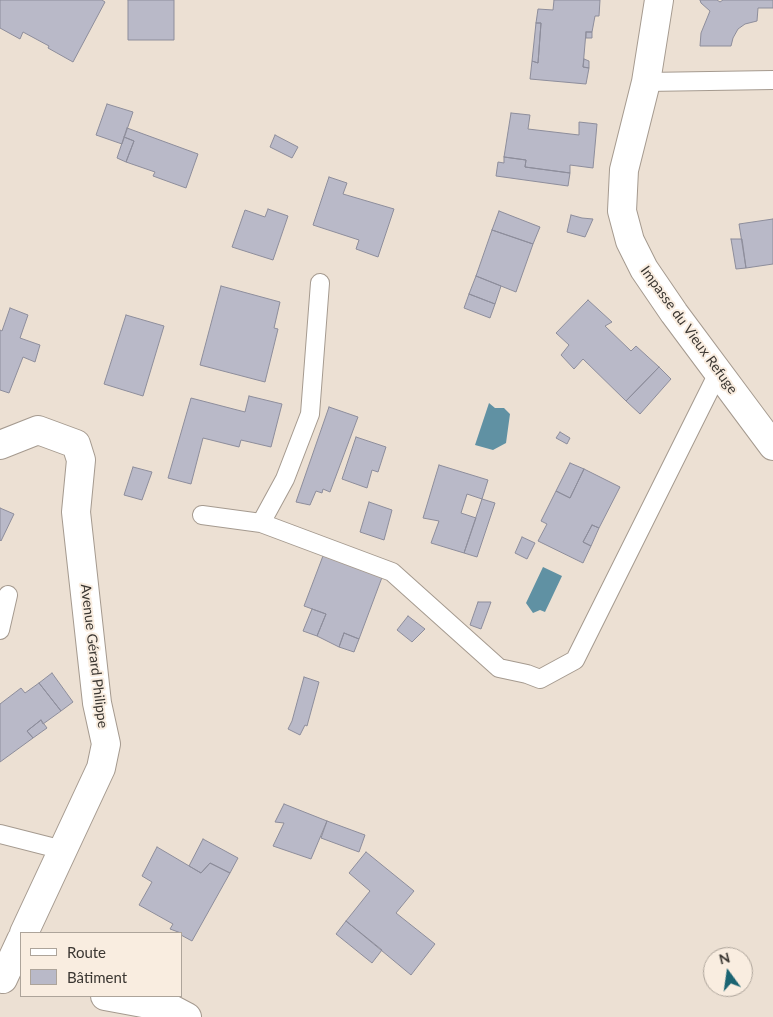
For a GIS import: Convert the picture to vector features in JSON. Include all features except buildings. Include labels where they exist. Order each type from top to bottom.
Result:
[{"type":"street","name":"Impasse du Vieux Refuge","points":[[659,0],[646,82],[624,170],[622,211],[630,241],[644,269],[674,313],[773,446]]},
{"type":"street","name":"Avenue Gérard Philippe","points":[[0,445],[38,430],[76,444],[81,460],[76,512],[98,703],[106,744],[101,768],[24,932]]},
{"type":"street","points":[[8,980],[20,943]]},
{"type":"street","points":[[110,997],[170,1008],[187,1017]]},
{"type":"lane","points":[[646,82],[773,80]]},
{"type":"lane","points":[[261,523],[285,479],[310,414],[320,283]]},
{"type":"lane","points":[[202,515],[261,523],[392,572],[498,668],[527,674],[540,679],[575,660],[719,371]]},
{"type":"lane","points":[[0,630],[8,595]]},
{"type":"lane","points":[[0,834],[63,850]]},
{"type":"water","points":[[489,403],[495,408],[504,408],[510,414],[506,443],[493,450],[475,445]]},
{"type":"water","points":[[543,567],[562,576],[545,612],[540,610],[533,613],[526,603]]}]
